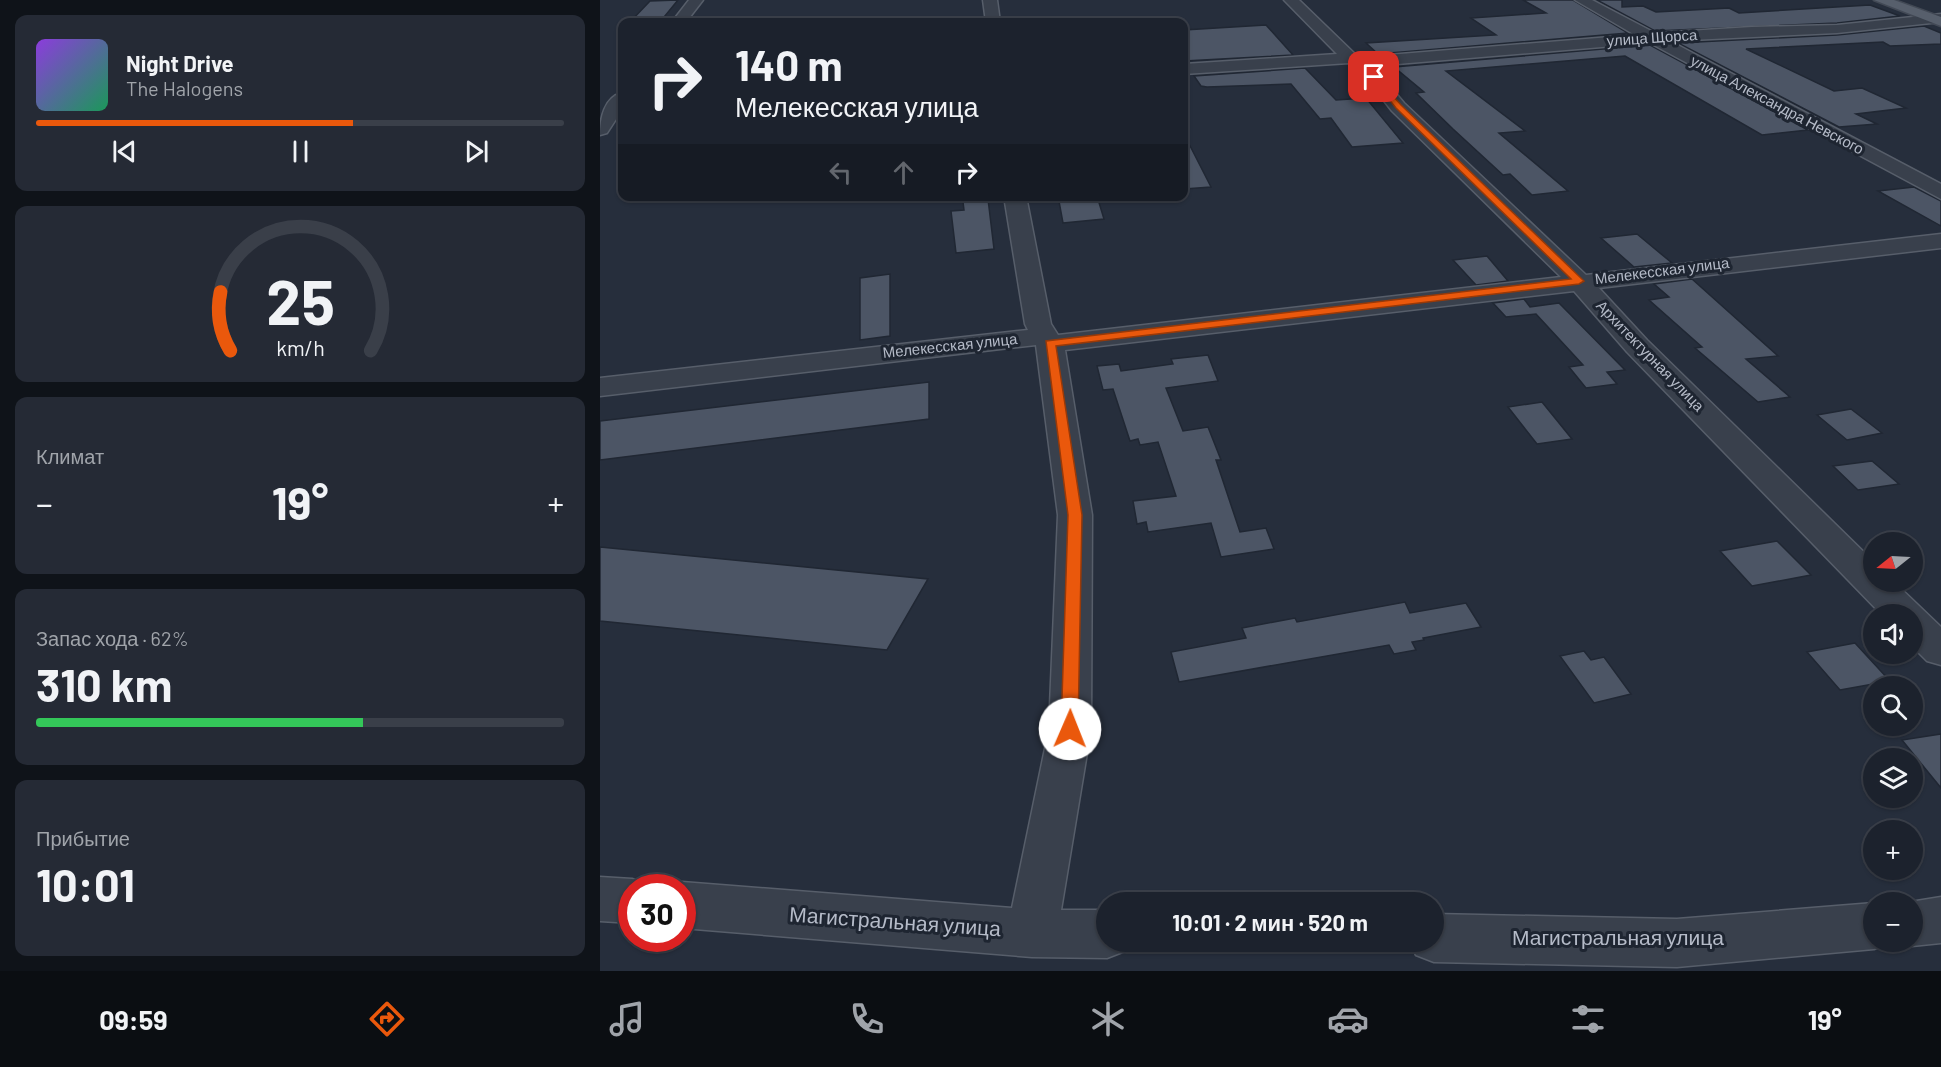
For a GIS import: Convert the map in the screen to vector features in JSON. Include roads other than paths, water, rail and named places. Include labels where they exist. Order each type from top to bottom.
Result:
[{"type":"main road","points":[[1881,0],[1938,20]]},
{"type":"street","points":[[683,18],[696,0]]},
{"type":"street","points":[[990,0],[992,18]]},
{"type":"street","name":"Архитектурная улица","points":[[1291,0],[1356,60],[1398,107],[1579,281],[1637,346],[1894,604]]},
{"type":"street","name":"улица Александра Невского","points":[[1582,0],[1941,193]]},
{"type":"street","name":"улица Щорса","points":[[1188,69],[1356,60],[1752,31],[1837,29],[1938,20]]},
{"type":"street","points":[[600,129],[614,108]]},
{"type":"street","points":[[1016,201],[1038,324],[1046,340],[1075,515],[1070,729],[1032,933]]},
{"type":"street","name":"Мелекесская улица","points":[[600,387],[1941,241]]},
{"type":"street","points":[[1923,633],[1941,651]]},
{"type":"street","points":[[600,899],[618,901]]},
{"type":"street","name":"Магистральная улица","points":[[696,906],[1032,933],[1096,934]]},
{"type":"street","points":[[1923,922],[1941,920]]},
{"type":"street","name":"Магистральная улица","points":[[1444,938],[1677,943],[1863,927]]}]
